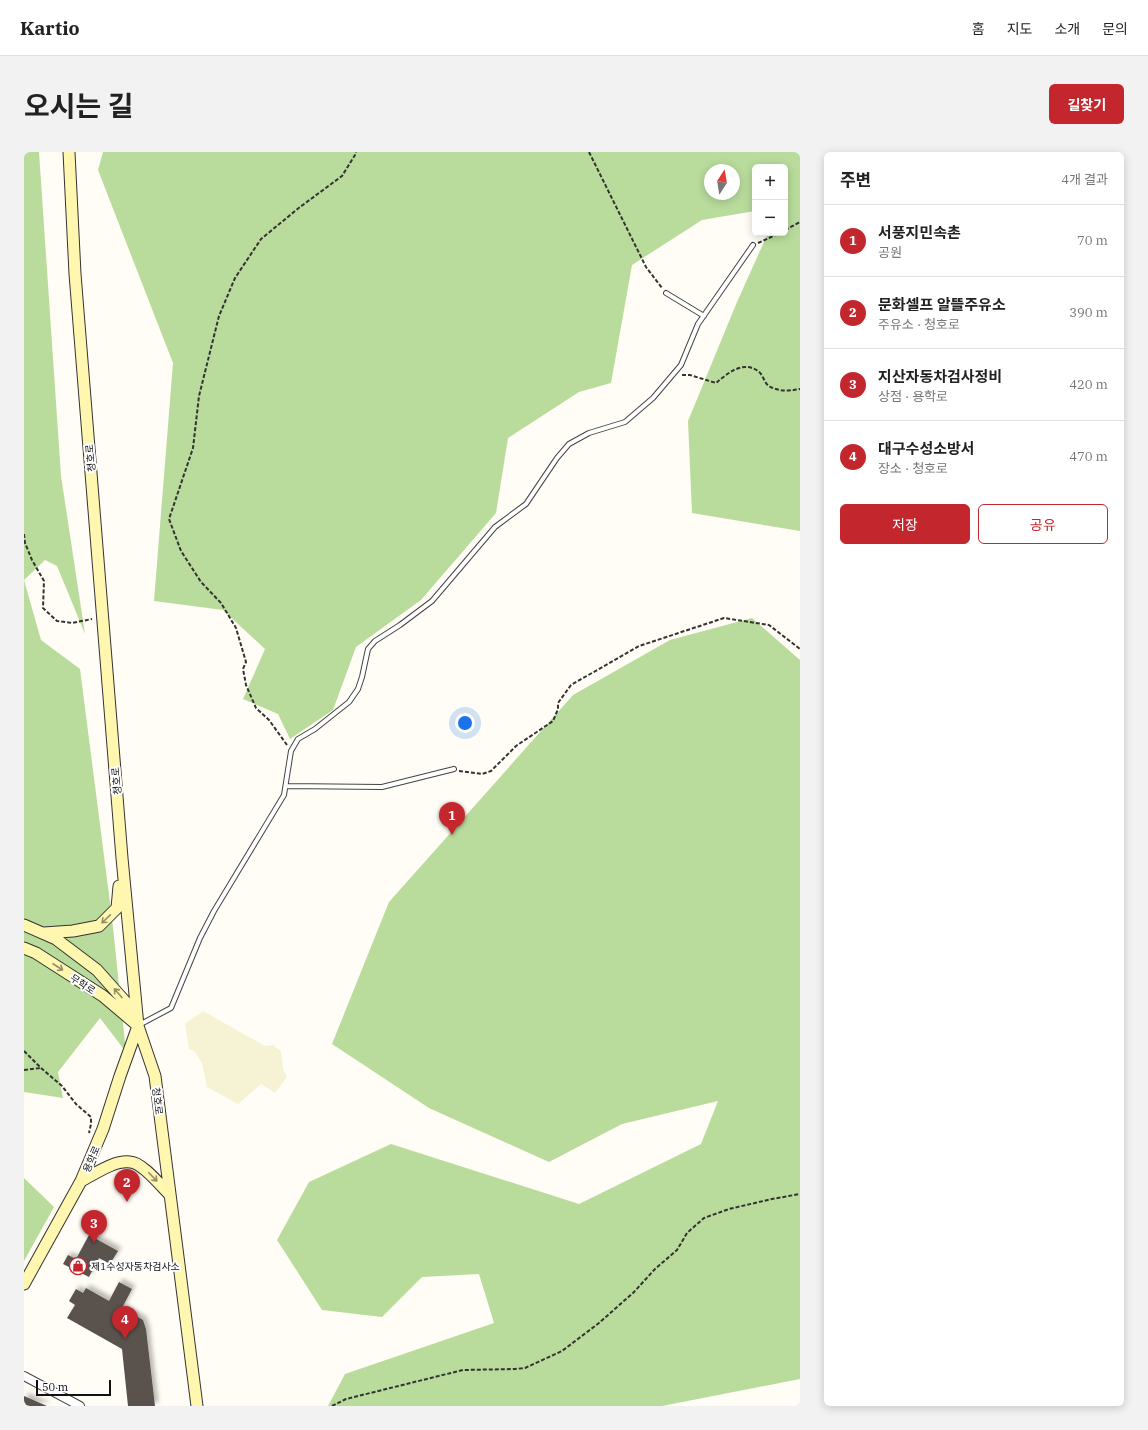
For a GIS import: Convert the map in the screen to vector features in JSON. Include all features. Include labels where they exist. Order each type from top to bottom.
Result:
[{"type":"main road","name":"청호로","points":[[69,152],[75,274],[122,858],[138,1026],[155,1076],[197,1406]]},
{"type":"main road","points":[[42,933],[73,931],[99,926],[118,908],[122,858]]},
{"type":"main road","points":[[24,925],[56,939],[98,970],[130,1007],[138,1026]]},
{"type":"main road","name":"무학로","points":[[24,948],[36,953],[103,996],[138,1026]]},
{"type":"main road","name":"용학로","points":[[24,1284],[81,1180],[103,1129],[138,1026]]},
{"type":"main road","points":[[81,1180],[115,1164],[131,1161],[145,1169],[170,1195]]},
{"type":"street","points":[[24,1376],[80,1406]]},
{"type":"lane","points":[[138,1026],[171,1008],[200,938],[214,911],[284,795],[291,751],[298,739],[315,729],[350,702],[358,689],[362,678],[368,649],[375,641],[400,625],[432,600],[495,527],[526,504],[557,458],[569,444],[590,433],[625,422],[653,398],[681,365],[698,324],[753,245]]},
{"type":"lane","points":[[666,293],[704,316]]},
{"type":"lane","points":[[286,786],[382,787],[454,769]]},
{"type":"path","points":[[291,751],[269,720],[256,708],[246,685],[243,669],[246,662],[236,628],[221,603],[201,582],[181,552],[169,519],[193,448],[199,396],[219,316],[235,278],[261,239],[300,207],[342,176],[356,152]]},
{"type":"path","points":[[589,152],[646,267],[666,293]]},
{"type":"path","points":[[788,228],[800,222]]},
{"type":"path","points":[[753,245],[773,236]]},
{"type":"path","points":[[672,375],[690,375],[716,383],[734,369],[748,367],[758,371],[769,386],[787,392],[800,389]]},
{"type":"path","points":[[24,534],[25,543],[32,560],[44,581],[43,608],[57,621],[72,623],[103,617]]},
{"type":"path","points":[[454,769],[482,774],[491,771],[516,746],[553,721],[558,709],[558,703],[571,685],[639,646],[724,618],[769,625],[800,648]]},
{"type":"path","points":[[24,1051],[62,1086],[76,1104],[91,1117],[88,1137]]},
{"type":"path","points":[[24,1070],[41,1068]]},
{"type":"path","points":[[332,1406],[346,1399],[463,1370],[525,1368],[562,1351],[599,1323],[634,1292],[655,1269],[677,1250],[687,1233],[704,1218],[729,1209],[800,1194]]},
{"type":"shaded area","points":[[203,1011],[265,1046],[273,1045],[281,1051],[283,1069],[287,1077],[275,1093],[261,1084],[238,1104],[207,1087],[202,1063],[195,1052],[189,1049],[185,1024]]},
{"type":"green space","points":[[24,152],[39,152],[61,476],[85,634],[57,566],[45,560],[24,580]]},
{"type":"green space","points":[[103,152],[800,152],[800,531],[692,513],[688,421],[737,302],[767,236],[788,236],[788,164],[752,164],[752,212],[702,220],[632,265],[611,383],[579,392],[508,438],[496,513],[421,600],[356,647],[333,710],[290,739],[278,714],[243,699],[265,649],[223,610],[154,601],[173,363],[98,170]]},
{"type":"green space","points":[[24,580],[41,640],[80,669],[112,918],[126,1052],[100,1018],[58,1072],[63,1098],[24,1092]]},
{"type":"green space","points":[[752,618],[800,660],[800,1379],[662,1406],[328,1406],[345,1374],[494,1323],[479,1274],[422,1277],[382,1317],[322,1310],[277,1240],[309,1182],[391,1144],[579,1204],[701,1144],[718,1101],[622,1124],[549,1162],[429,1108],[332,1044],[389,902],[573,695],[670,640]]},
{"type":"green space","points":[[24,1178],[54,1207],[24,1261]]},
{"type":"building","points":[[89,1235],[118,1251],[110,1264],[99,1258],[89,1277],[63,1264],[68,1255],[76,1259]]},
{"type":"building","points":[[119,1282],[132,1289],[122,1308],[143,1320],[146,1329],[155,1406],[128,1406],[122,1349],[67,1318],[75,1305],[69,1301],[76,1289],[83,1293],[86,1288],[109,1301]]},
{"type":"building","points":[[24,1396],[47,1406],[24,1406]]},
{"type":"place","name":"서풍지민속촌","points":[[452,835]]},
{"type":"place","name":"문화셀프 알뜰주유소","points":[[127,1202]]},
{"type":"place","name":"지산자동차검사정비","points":[[94,1243]]},
{"type":"place","name":"제1수성자동차검사소","points":[[78,1266]]},
{"type":"place","name":"대구수성소방서","points":[[125,1339]]}]
